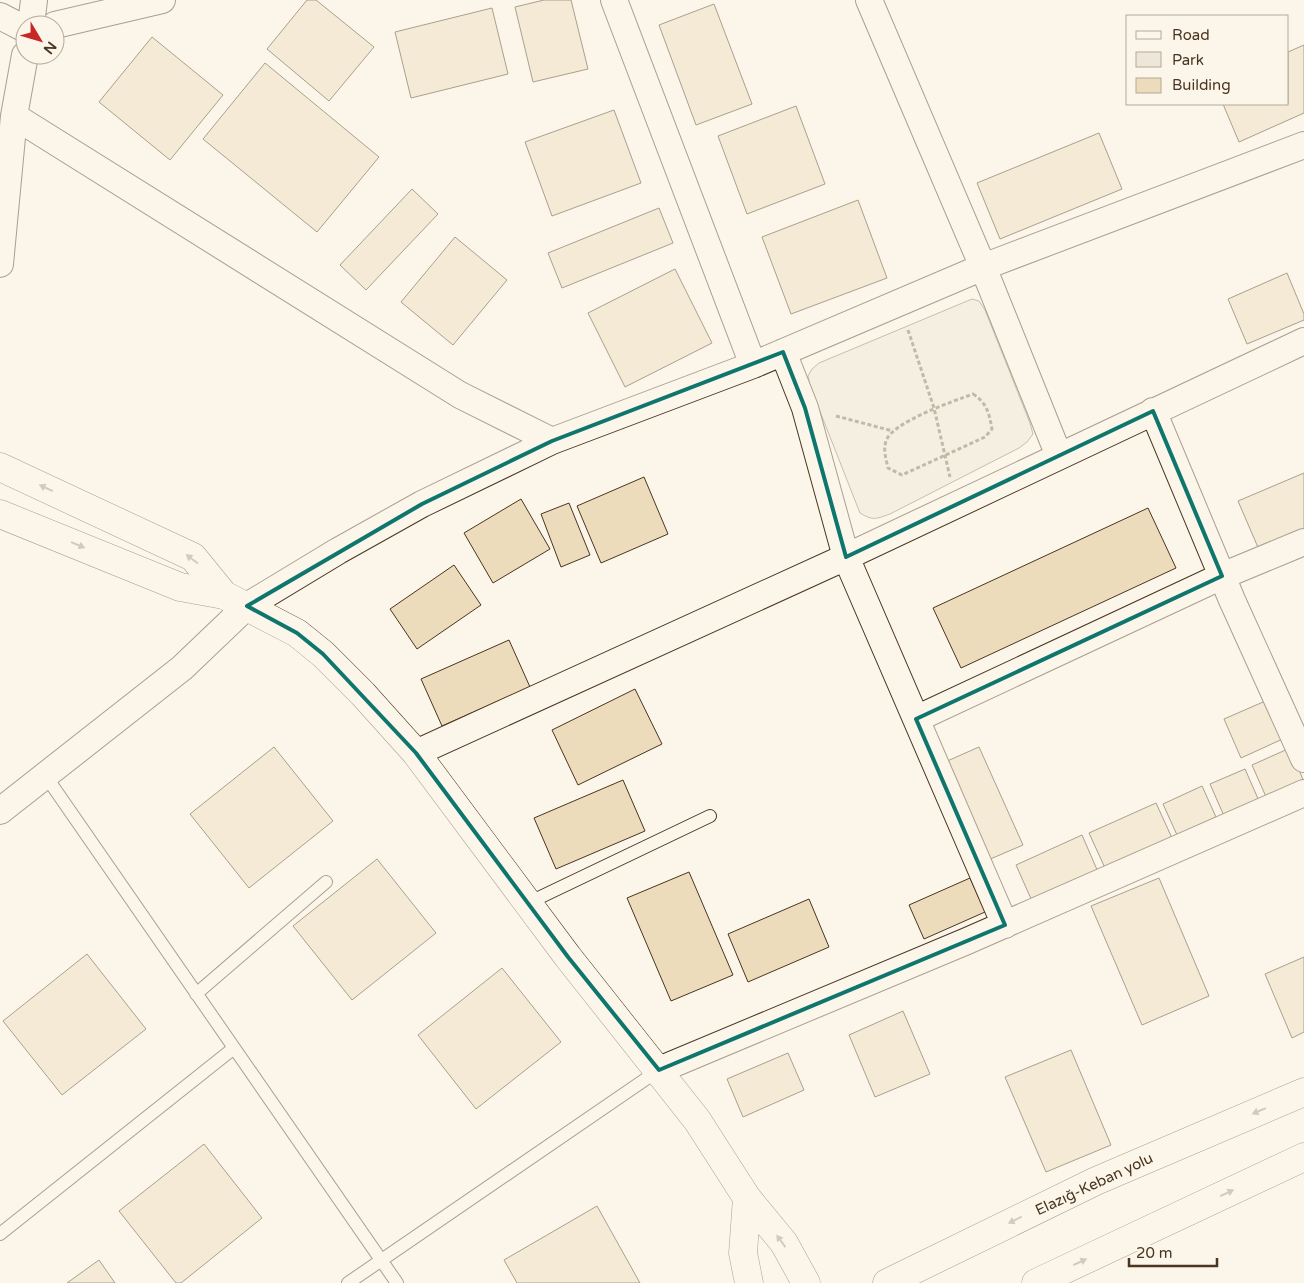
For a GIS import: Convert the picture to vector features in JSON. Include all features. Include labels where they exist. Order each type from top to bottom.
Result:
[{"type":"main road","points":[[0,467],[193,557],[236,600]]},
{"type":"main road","points":[[0,514],[180,587],[236,600],[297,633],[323,654],[363,694],[416,753],[568,957],[698,1120],[747,1198],[784,1243],[806,1283]]},
{"type":"main road","name":"Elazığ-Keban yolu","points":[[887,1283],[1096,1181],[1304,1092]]},
{"type":"main road","points":[[1036,1283],[1304,1157]]},
{"type":"main road","points":[[747,1198],[743,1253],[748,1283]]},
{"type":"street","points":[[32,15],[34,0]]},
{"type":"street","points":[[65,23],[162,0]]},
{"type":"street","points":[[614,0],[753,365]]},
{"type":"street","points":[[869,0],[983,267],[1059,456]]},
{"type":"street","points":[[0,16],[15,24]]},
{"type":"street","points":[[0,264],[14,116],[24,65]]},
{"type":"street","points":[[14,116],[460,394],[552,442]]},
{"type":"street","points":[[0,811],[182,668],[236,600],[338,551],[422,504],[552,442],[753,365],[983,267],[1304,145]]},
{"type":"street","points":[[416,753],[957,506],[1153,411],[1304,341]]},
{"type":"street","points":[[783,352],[805,408],[846,557],[1005,925]]},
{"type":"street","points":[[1153,411],[1222,576],[1304,759]]},
{"type":"street","points":[[916,719],[1222,576],[1304,542]]},
{"type":"street","points":[[659,1070],[1005,925],[1304,793]]},
{"type":"lane","points":[[45,775],[397,1283]]},
{"type":"lane","points":[[528,903],[710,816]]},
{"type":"lane","points":[[196,994],[326,882]]},
{"type":"lane","points":[[0,1234],[234,1048]]},
{"type":"lane","points":[[348,1283],[659,1070]]},
{"type":"path","points":[[899,303],[934,408],[957,506]]},
{"type":"path","points":[[973,394],[982,400],[989,412],[992,429],[985,437],[902,476],[888,468],[884,453],[886,440],[893,431],[934,408],[973,394]]},
{"type":"path","points":[[805,408],[893,431]]},
{"type":"highlighted area","points":[[783,352],[805,408],[846,557],[1153,411],[1222,576],[916,719],[1005,925],[659,1070],[568,957],[416,753],[323,654],[297,633],[247,606],[422,504],[552,441]]},
{"type":"green space","points":[[972,299],[979,301],[985,310],[1033,434],[1019,448],[890,514],[875,518],[864,516],[860,513],[810,386],[808,376],[819,363]]},
{"type":"building","points":[[307,0],[316,0],[374,47],[329,101],[267,49]]},
{"type":"building","points":[[544,0],[571,0],[588,69],[533,82],[515,7]]},
{"type":"building","points":[[714,4],[752,104],[696,125],[659,25]]},
{"type":"building","points":[[492,8],[508,74],[411,98],[395,32]]},
{"type":"building","points":[[152,37],[223,95],[170,160],[99,102]]},
{"type":"building","points":[[1304,45],[1304,113],[1239,142],[1223,105],[1289,105],[1289,52]]},
{"type":"building","points":[[265,63],[379,157],[317,232],[203,139]]},
{"type":"building","points":[[796,106],[825,184],[747,214],[718,136]]},
{"type":"building","points":[[614,110],[641,183],[552,216],[525,142]]},
{"type":"building","points":[[1099,133],[1122,189],[1000,239],[977,183]]},
{"type":"building","points":[[412,189],[438,214],[366,290],[340,265]]},
{"type":"building","points":[[858,200],[887,278],[791,314],[762,237]]},
{"type":"building","points":[[659,208],[673,243],[562,288],[548,253]]},
{"type":"building","points":[[455,237],[507,280],[453,345],[401,302]]},
{"type":"building","points":[[675,269],[712,343],[625,387],[588,313]]},
{"type":"building","points":[[1287,273],[1304,314],[1304,320],[1247,344],[1228,299]]},
{"type":"building","points":[[1304,473],[1304,533],[1260,552],[1238,501]]},
{"type":"building","points":[[644,477],[668,534],[601,563],[577,506]]},
{"type":"building","points":[[521,499],[550,549],[493,583],[464,533]]},
{"type":"building","points":[[569,503],[590,555],[561,567],[541,514]]},
{"type":"building","points":[[1148,508],[1176,568],[961,668],[933,608]]},
{"type":"building","points":[[454,565],[481,605],[417,649],[390,609]]},
{"type":"building","points":[[509,640],[530,687],[442,726],[421,679]]},
{"type":"building","points":[[635,689],[662,744],[578,785],[552,730]]},
{"type":"building","points":[[1270,699],[1287,737],[1241,758],[1224,719]]},
{"type":"building","points":[[274,747],[333,821],[249,888],[190,814]]},
{"type":"building","points":[[979,747],[1023,845],[988,860],[945,762]]},
{"type":"building","points":[[1290,748],[1304,782],[1267,799],[1252,765]]},
{"type":"building","points":[[1245,769],[1259,801],[1224,816],[1210,784]]},
{"type":"building","points":[[623,780],[645,831],[556,869],[534,818]]},
{"type":"building","points":[[1202,786],[1216,817],[1177,835],[1163,804]]},
{"type":"building","points":[[1156,803],[1172,838],[1105,868],[1089,833]]},
{"type":"building","points":[[1082,835],[1098,872],[1032,901],[1016,865]]},
{"type":"building","points":[[377,859],[436,933],[352,1000],[293,926]]},
{"type":"building","points":[[689,872],[733,975],[671,1001],[627,898]]},
{"type":"building","points":[[970,878],[985,912],[924,939],[909,905]]},
{"type":"building","points":[[1159,878],[1209,996],[1142,1025],[1091,906]]},
{"type":"building","points":[[809,899],[829,947],[748,982],[728,934]]},
{"type":"building","points":[[87,954],[146,1029],[62,1095],[3,1021]]},
{"type":"building","points":[[1304,957],[1304,1032],[1292,1038],[1265,974]]},
{"type":"building","points":[[502,968],[561,1042],[476,1109],[418,1035]]},
{"type":"building","points":[[903,1011],[930,1074],[875,1097],[849,1035]]},
{"type":"building","points":[[1071,1050],[1111,1145],[1046,1172],[1005,1077]]},
{"type":"building","points":[[788,1053],[804,1090],[743,1117],[727,1079]]},
{"type":"building","points":[[204,1144],[262,1218],[181,1283],[176,1283],[119,1211]]},
{"type":"building","points":[[597,1206],[640,1283],[517,1283],[504,1260]]},
{"type":"building","points":[[99,1260],[115,1283],[67,1283]]}]
